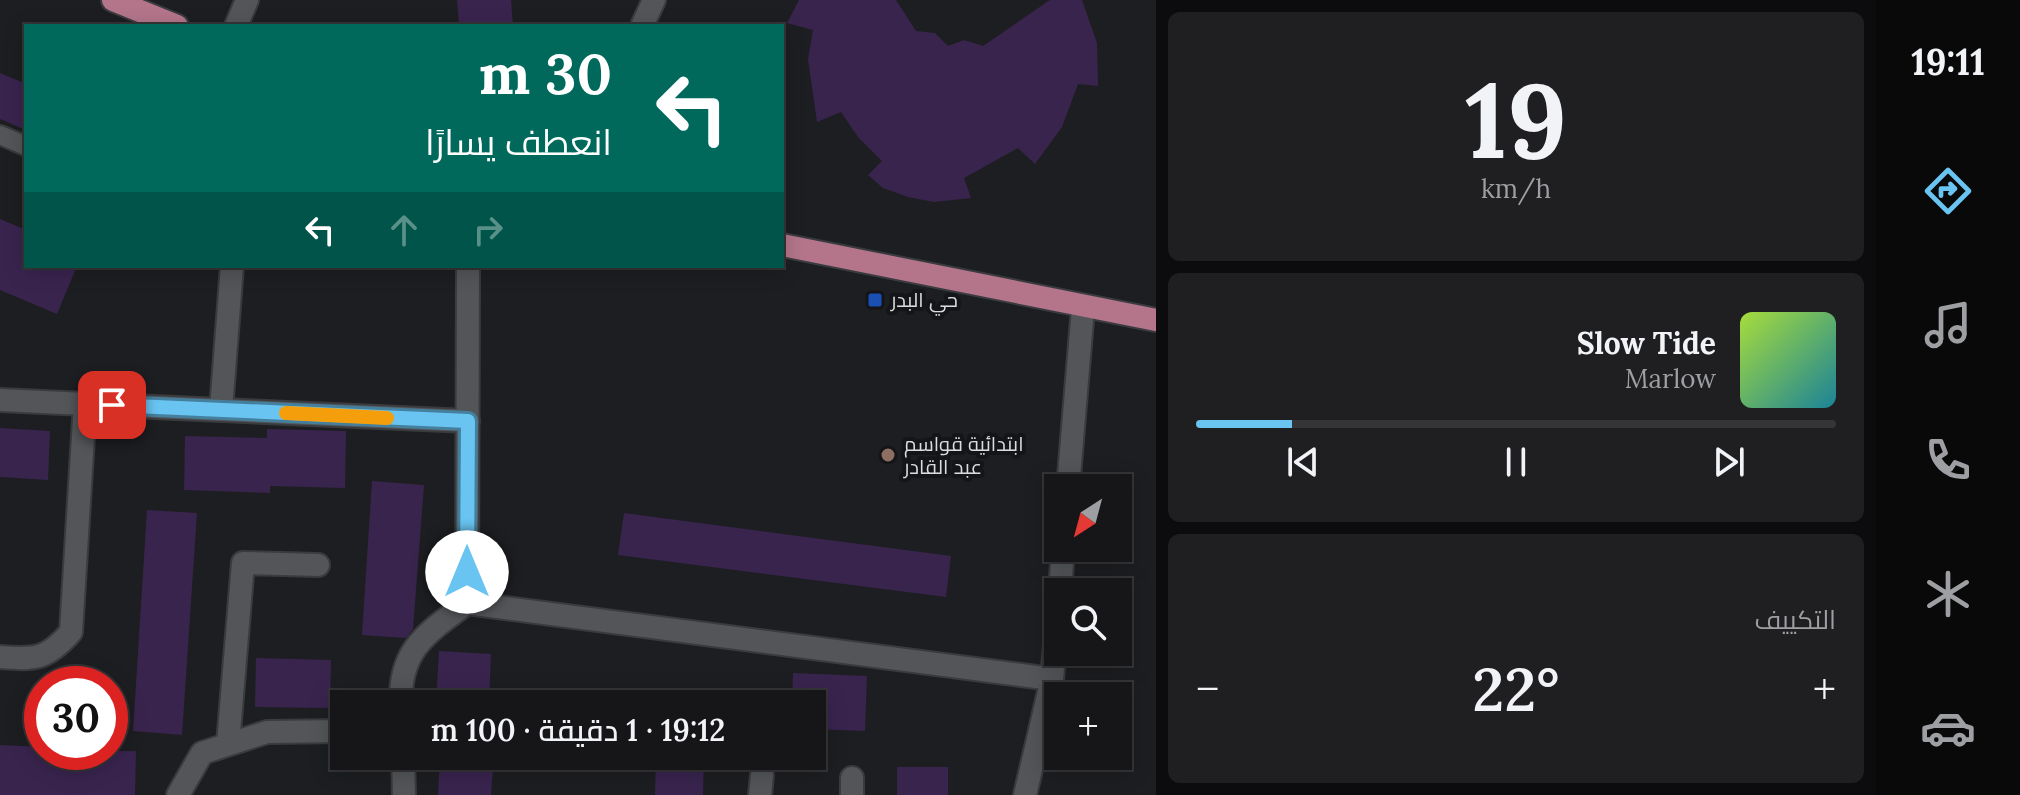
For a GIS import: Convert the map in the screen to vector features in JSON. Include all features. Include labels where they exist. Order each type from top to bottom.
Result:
[{"type":"main road","points":[[113,0],[172,24]]},
{"type":"main road","points":[[784,245],[1083,308],[1156,320]]},
{"type":"street","points":[[237,24],[247,0]]},
{"type":"street","points":[[643,24],[654,0]]},
{"type":"street","points":[[221,410],[232,268]]},
{"type":"street","points":[[467,603],[468,268]]},
{"type":"street","points":[[1069,474],[1083,308]]},
{"type":"street","points":[[0,400],[468,421]]},
{"type":"street","points":[[0,657],[22,659],[52,653],[71,632],[85,404]]},
{"type":"street","points":[[228,744],[243,563],[318,565]]},
{"type":"street","points":[[400,690],[400,676],[423,636],[467,603],[1052,679]]},
{"type":"street","points":[[1025,795],[1053,666]]},
{"type":"street","points":[[178,795],[202,753],[267,732],[330,731]]},
{"type":"street","points":[[403,770],[404,795]]},
{"type":"lane","points":[[0,135],[24,145]]},
{"type":"building","points":[[457,0],[511,0],[513,24],[459,24]]},
{"type":"building","points":[[799,0],[896,0],[916,31],[935,33],[948,46],[964,40],[983,46],[1050,0],[1082,0],[1097,43],[1098,86],[1078,84],[1062,127],[1035,164],[1018,148],[964,178],[971,198],[934,202],[908,197],[883,188],[868,175],[882,161],[858,137],[841,112],[817,122],[808,59],[813,30],[787,23]]},
{"type":"building","points":[[0,73],[24,83],[24,129],[0,119]]},
{"type":"building","points":[[0,219],[24,229],[24,268],[76,268],[57,314],[0,290]]},
{"type":"building","points":[[0,428],[50,431],[48,480],[0,477]]},
{"type":"building","points":[[267,429],[346,431],[345,488],[270,486],[270,493],[184,490],[185,436],[267,438]]},
{"type":"building","points":[[372,481],[424,485],[413,629],[406,638],[362,635]]},
{"type":"building","points":[[147,510],[197,513],[182,735],[133,731]]},
{"type":"building","points":[[624,513],[951,556],[946,597],[618,555]]},
{"type":"building","points":[[439,651],[491,654],[490,690],[437,690]]},
{"type":"building","points":[[256,658],[331,660],[330,708],[255,707]]},
{"type":"building","points":[[793,673],[867,676],[865,731],[826,730],[826,690],[792,690]]},
{"type":"building","points":[[0,745],[24,746],[24,770],[128,770],[128,751],[136,751],[135,795],[0,795]]},
{"type":"building","points":[[897,767],[948,767],[948,795],[897,795]]},
{"type":"building","points":[[439,770],[493,770],[491,795],[438,795]]},
{"type":"building","points":[[656,770],[704,770],[703,795],[655,795]]},
{"type":"slow traffic","points":[[286,413],[387,418]]},
{"type":"place","name":"حي البدر","points":[[875,300]]},
{"type":"place","name":"ابتدائية قواسم عبد القادر","points":[[888,455]]},
{"type":"route","points":[[112,405],[468,421],[467,572]]}]
